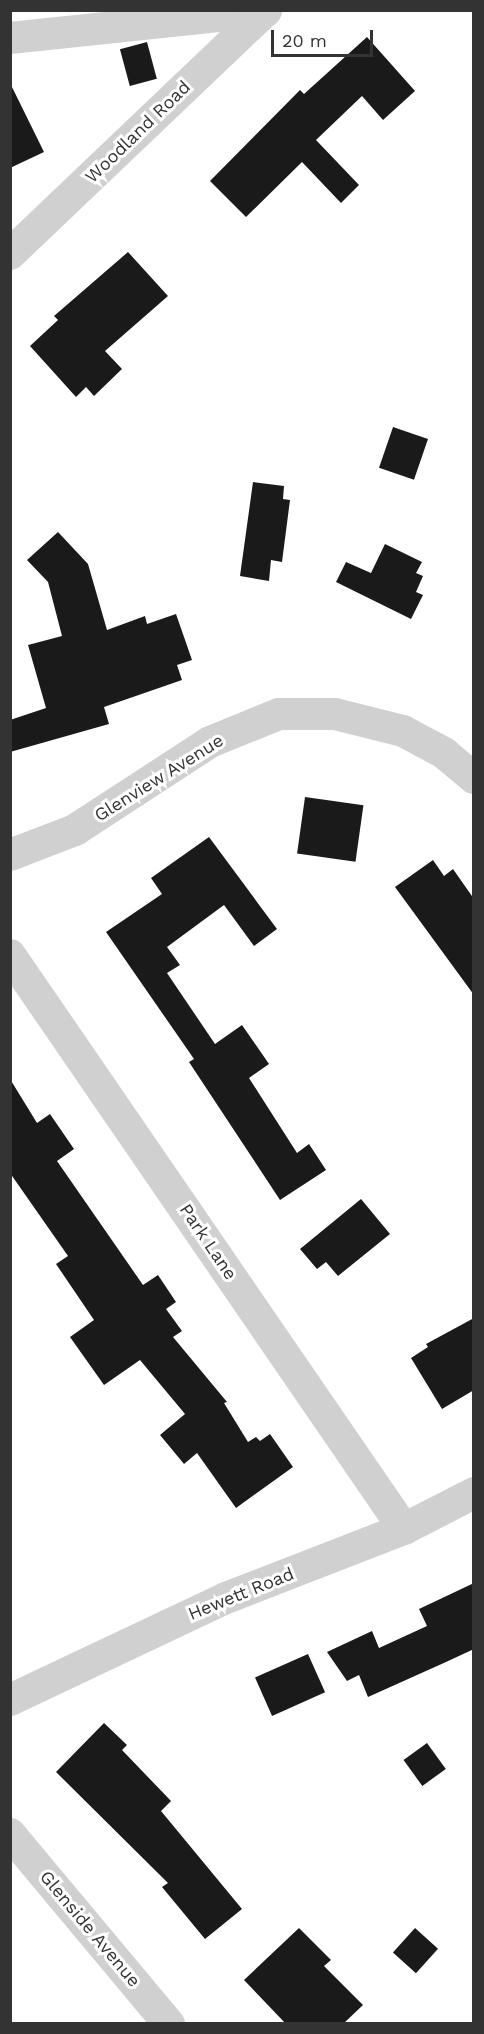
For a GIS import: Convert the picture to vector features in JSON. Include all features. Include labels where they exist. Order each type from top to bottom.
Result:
[{"type":"street","points":[[10,38],[266,11]]},
{"type":"street","name":"Woodland Road","points":[[10,254],[266,11]]},
{"type":"street","name":"Glenview Avenue","points":[[10,855],[75,830],[210,742],[279,714],[335,714],[403,731],[444,753],[474,778]]},
{"type":"street","name":"Park Lane","points":[[10,955],[405,1528]]},
{"type":"street","name":"Hewett Road","points":[[10,1700],[226,1598],[405,1528],[474,1492]]},
{"type":"street","name":"Glenside Avenue","points":[[10,1834],[169,2024]]},
{"type":"building","points":[[367,37],[415,91],[383,120],[362,96],[316,140],[359,185],[341,203],[302,162],[246,217],[210,181],[300,90],[304,94]]},
{"type":"building","points":[[147,42],[157,79],[130,86],[120,49]]},
{"type":"building","points":[[10,83],[44,152],[10,168]]},
{"type":"building","points":[[128,252],[168,296],[105,351],[122,369],[94,396],[86,387],[76,397],[30,346],[58,320],[54,316]]},
{"type":"building","points":[[393,427],[428,439],[414,480],[379,468]]},
{"type":"building","points":[[253,482],[284,486],[283,499],[290,500],[282,562],[271,560],[269,581],[240,576]]},
{"type":"building","points":[[58,532],[88,564],[107,630],[145,616],[147,624],[176,614],[192,660],[177,665],[182,680],[104,707],[109,724],[10,752],[10,720],[46,708],[28,645],[62,636],[48,582],[27,560]]},
{"type":"building","points":[[385,544],[422,562],[416,573],[423,576],[416,592],[423,595],[411,619],[336,582],[346,562],[371,573]]},
{"type":"building","points":[[305,797],[363,805],[355,862],[297,853]]},
{"type":"building","points":[[209,837],[277,929],[254,946],[224,905],[167,947],[180,965],[167,973],[215,1044],[242,1025],[269,1064],[249,1078],[297,1153],[309,1144],[326,1170],[280,1200],[189,1062],[194,1059],[106,932],[162,894],[151,878]]},
{"type":"building","points":[[433,860],[444,876],[453,869],[474,899],[474,995],[395,887]]},
{"type":"building","points":[[10,1079],[37,1123],[50,1114],[74,1149],[57,1161],[143,1285],[158,1275],[176,1302],[166,1309],[182,1331],[173,1337],[227,1402],[224,1403],[248,1442],[256,1437],[260,1441],[270,1434],[293,1467],[236,1508],[197,1453],[184,1464],[160,1435],[185,1414],[140,1360],[104,1385],[70,1337],[94,1320],[56,1264],[68,1256],[10,1173]]},
{"type":"building","points":[[361,1199],[390,1234],[338,1276],[326,1262],[317,1269],[300,1249]]},
{"type":"building","points":[[474,1318],[474,1390],[442,1409],[411,1358],[428,1347],[426,1344]]},
{"type":"building","points":[[474,1583],[474,1649],[368,1697],[359,1675],[347,1681],[327,1652],[372,1631],[379,1648],[427,1626],[419,1609]]},
{"type":"building","points":[[308,1654],[325,1692],[272,1716],[255,1678]]},
{"type":"building","points":[[104,1723],[127,1745],[122,1750],[171,1801],[161,1811],[242,1909],[205,1939],[162,1887],[168,1883],[56,1772]]},
{"type":"building","points":[[427,1743],[446,1769],[422,1786],[404,1760]]},
{"type":"building","points":[[299,1928],[331,1960],[324,1966],[363,2005],[343,2024],[286,2024],[244,1980]]},
{"type":"building","points":[[415,1928],[438,1949],[416,1973],[393,1953]]}]
